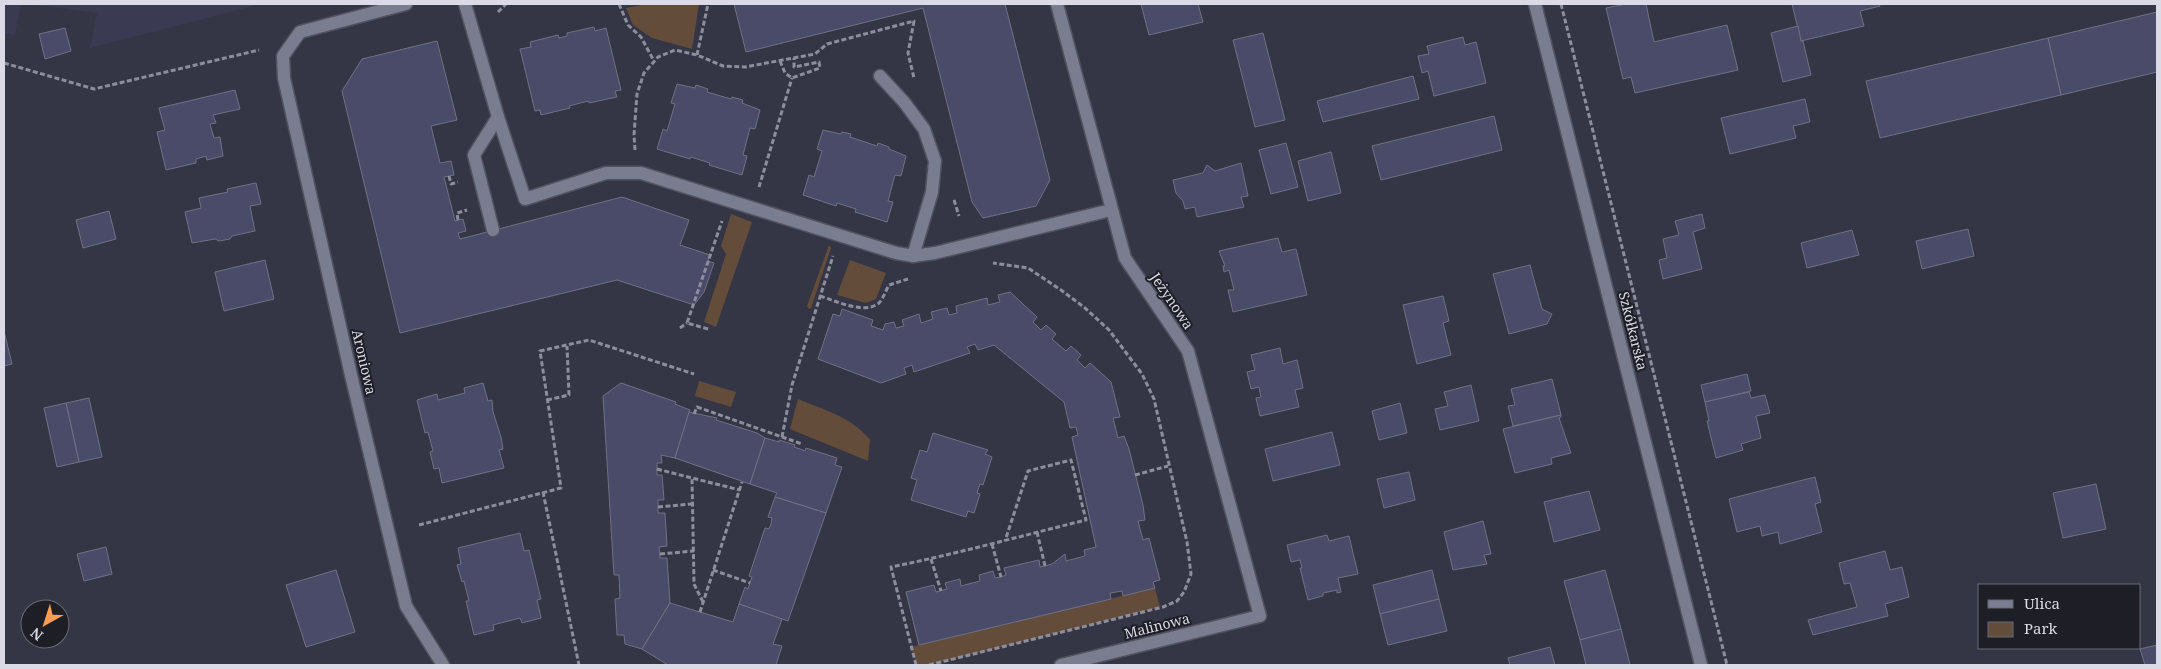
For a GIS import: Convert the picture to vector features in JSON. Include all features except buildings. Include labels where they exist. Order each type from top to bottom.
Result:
[{"type":"street","name":"Aroniowa","points":[[406,4],[300,32],[283,56],[284,78],[406,606],[442,665]]},
{"type":"street","points":[[465,4],[498,117],[525,199],[606,172],[638,173],[896,254],[913,256],[935,253],[1111,210]]},
{"type":"street","name":"Jeżynowa","points":[[1057,4],[1124,258],[1188,351],[1260,616]]},
{"type":"street","name":"Szkółkarska","points":[[1535,4],[1701,665]]},
{"type":"street","points":[[880,76],[904,102],[924,129],[935,161],[932,192],[913,256]]},
{"type":"street","points":[[493,230],[474,155],[498,117]]},
{"type":"street","name":"Malinowa","points":[[1061,665],[1260,616]]},
{"type":"path","points":[[498,12],[506,4]]},
{"type":"path","points":[[619,4],[628,25],[641,37],[654,61]]},
{"type":"path","points":[[697,55],[708,4]]},
{"type":"path","points":[[1561,4],[1727,665]]},
{"type":"path","points":[[638,173],[634,135],[637,94],[644,73],[658,57],[676,50],[697,55],[723,66],[745,68],[814,54],[827,44],[914,21],[908,53]]},
{"type":"path","points":[[4,63],[94,89],[259,50]]},
{"type":"path","points":[[792,78],[820,68],[819,62],[794,67],[794,58]]},
{"type":"path","points":[[780,61],[784,73],[792,78]]},
{"type":"path","points":[[756,196],[792,78]]},
{"type":"path","points":[[449,176],[451,184],[461,182]]},
{"type":"path","points":[[680,328],[687,323],[730,202]]},
{"type":"path","points":[[955,204],[959,216]]},
{"type":"path","points":[[458,220],[457,213],[467,210]]},
{"type":"path","points":[[782,437],[792,385],[840,236]]},
{"type":"path","points":[[929,665],[1163,607],[1177,601],[1184,592],[1191,574],[1187,542],[1154,399],[1142,374],[1109,330],[1086,308],[1028,268],[991,262]]},
{"type":"path","points":[[820,296],[848,305],[871,307],[880,302],[889,285],[914,278]]},
{"type":"path","points":[[687,323],[708,329]]},
{"type":"path","points":[[419,525],[561,488],[540,351],[589,340],[694,374]]},
{"type":"path","points":[[547,400],[569,395],[567,346]]},
{"type":"path","points":[[694,414],[697,407],[802,444]]},
{"type":"path","points":[[916,665],[891,567],[931,559],[1086,520],[1071,460],[1028,471],[1005,540]]},
{"type":"path","points":[[1135,475],[1168,466]]},
{"type":"path","points":[[657,469],[740,490]]},
{"type":"path","points":[[692,478],[694,584],[703,602]]},
{"type":"path","points":[[700,612],[742,482]]},
{"type":"path","points":[[543,492],[579,665]]},
{"type":"path","points":[[658,507],[692,504]]},
{"type":"path","points":[[1037,532],[1045,566]]},
{"type":"path","points":[[992,544],[1000,576]]},
{"type":"path","points":[[660,554],[694,551]]},
{"type":"path","points":[[931,559],[941,591]]},
{"type":"path","points":[[713,570],[750,583]]},
{"type":"shaded area","points":[[4,4],[21,4],[15,35],[4,33]]},
{"type":"shaded area","points":[[28,4],[261,4],[90,48],[97,13]]},
{"type":"green space","points":[[646,4],[699,4],[692,49],[652,38],[633,25],[626,8]]},
{"type":"green space","points":[[731,214],[752,222],[716,327],[704,322],[726,254],[721,246]]},
{"type":"green space","points":[[829,245],[831,248],[811,308],[809,309],[807,306]]},
{"type":"green space","points":[[850,260],[886,273],[876,299],[866,303],[837,295]]},
{"type":"green space","points":[[699,381],[736,392],[731,407],[695,396]]},
{"type":"green space","points":[[798,399],[837,415],[863,432],[870,440],[868,461],[790,429]]},
{"type":"green space","points":[[1155,588],[1160,607],[929,665],[916,665],[911,647]]}]
